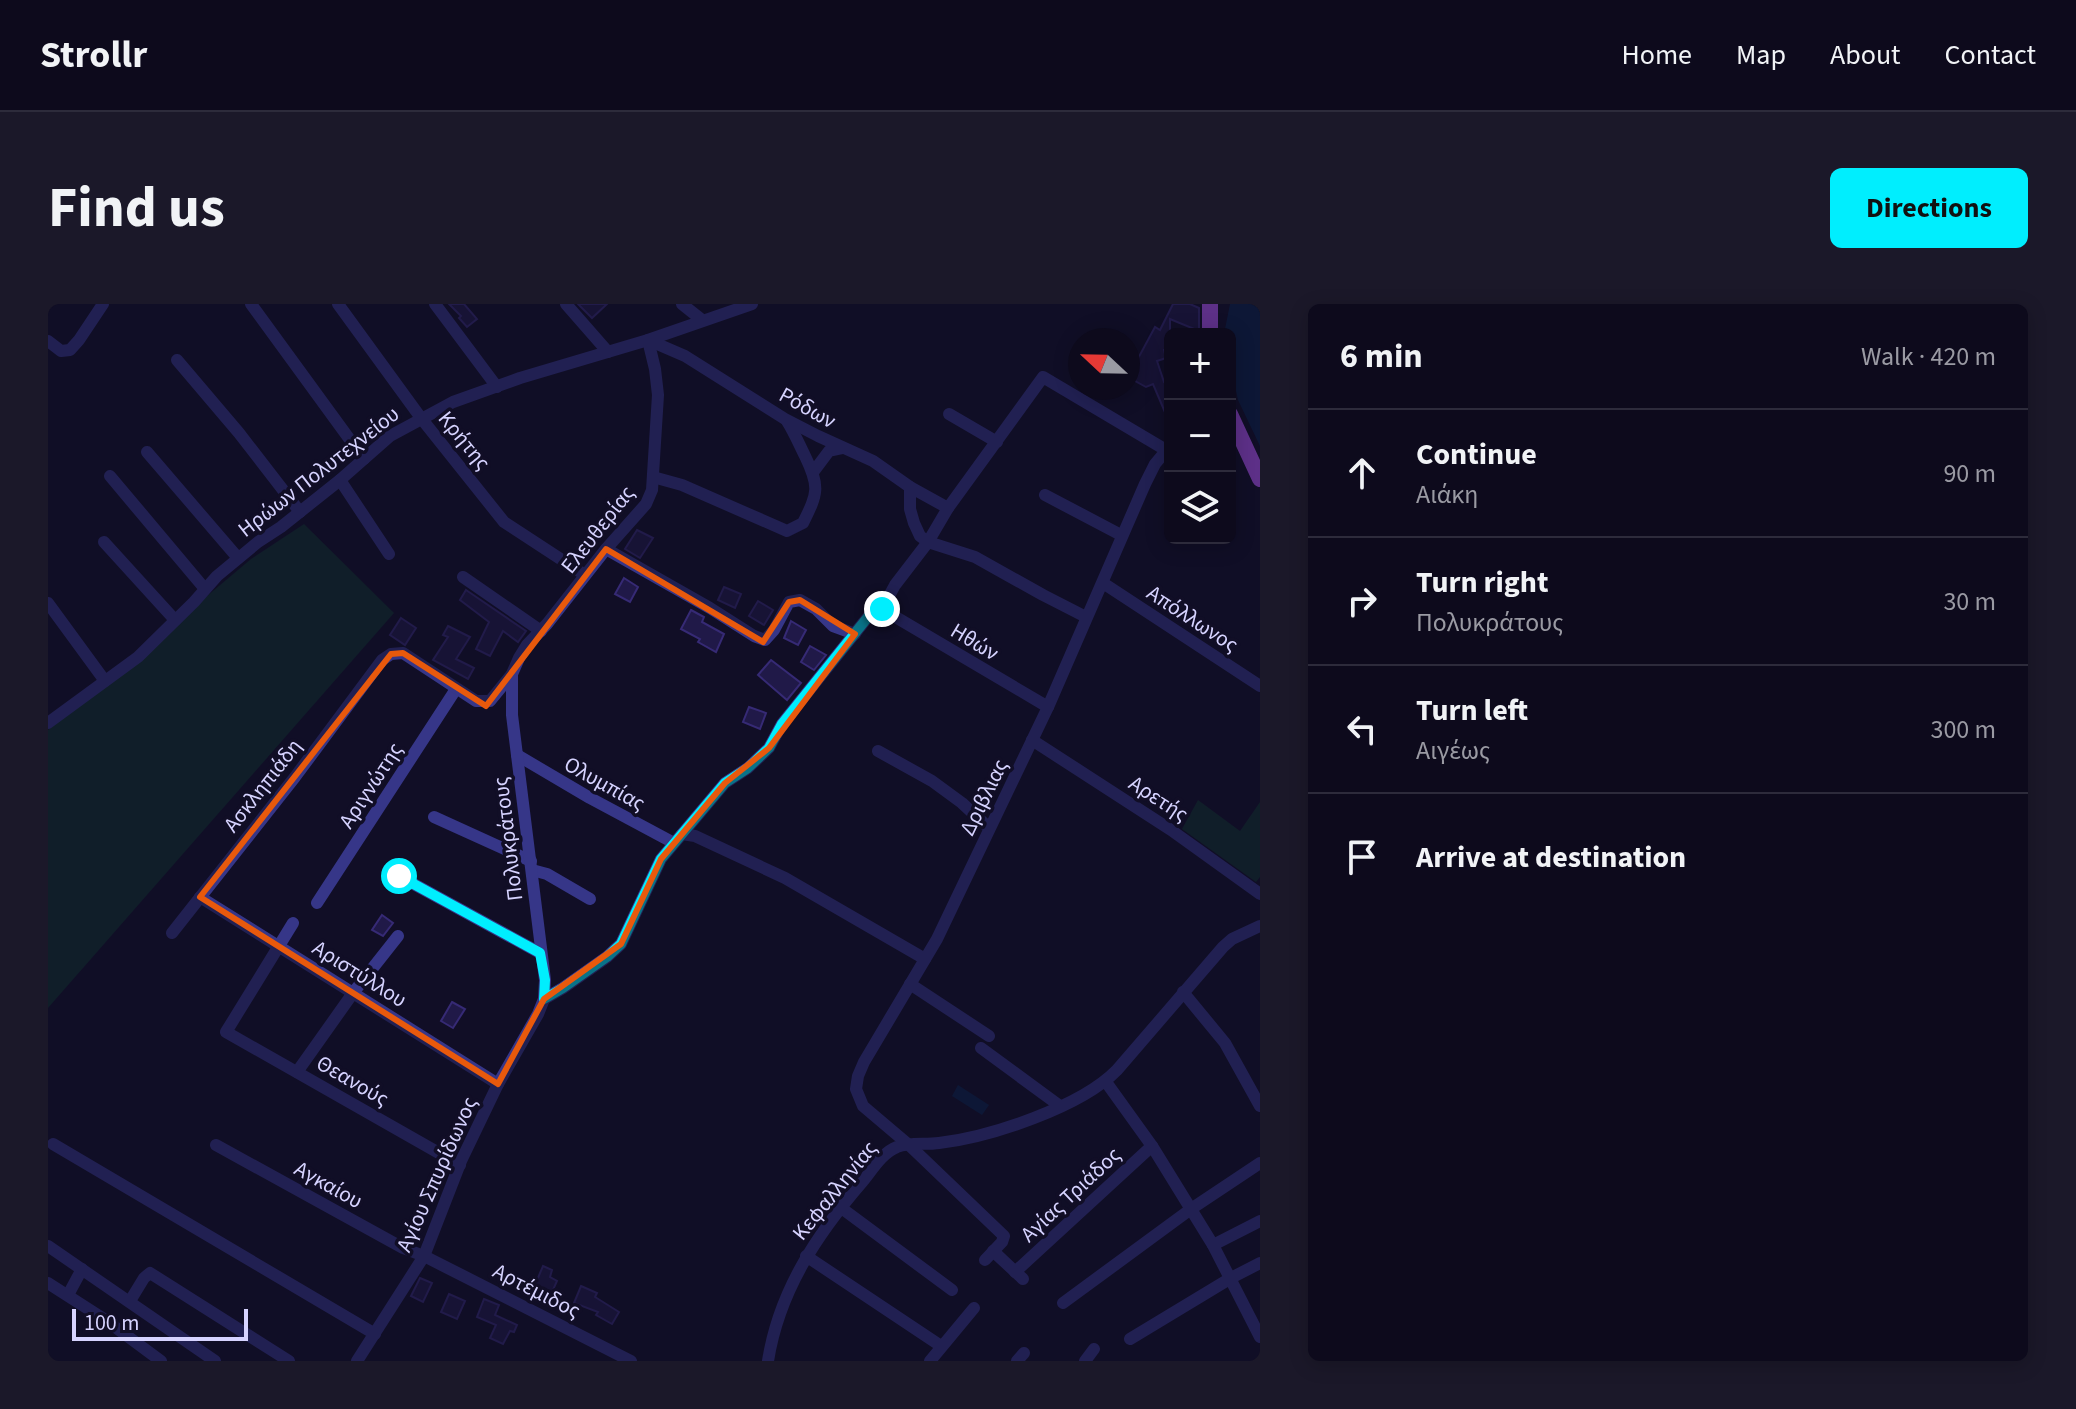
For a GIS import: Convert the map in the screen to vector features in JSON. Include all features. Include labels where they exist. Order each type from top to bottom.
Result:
[{"type":"main road","points":[[1210,304],[1210,328]]},
{"type":"main road","points":[[1236,427],[1260,479]]},
{"type":"street","points":[[48,341],[61,351],[70,350],[103,304]]},
{"type":"street","points":[[251,304],[364,459]]},
{"type":"street","name":"Κρήτης","points":[[338,304],[421,418],[504,522],[585,575]]},
{"type":"street","points":[[435,304],[497,387]]},
{"type":"street","points":[[566,304],[608,352]]},
{"type":"street","points":[[682,304],[702,320]]},
{"type":"street","name":"Ηρώων Πολυτεχνείου","points":[[48,723],[138,657],[217,576],[340,480],[390,436],[453,402],[752,304]]},
{"type":"street","name":"Ρόδων","points":[[648,340],[685,356],[785,419],[873,461],[948,508]]},
{"type":"street","name":"Ελευθερίας","points":[[456,689],[476,701],[490,701],[512,674],[527,645],[646,504],[652,490],[658,395],[648,340]]},
{"type":"street","points":[[177,360],[300,512]]},
{"type":"street","points":[[544,999],[574,981],[621,944],[657,865],[725,783],[748,768],[769,748],[810,686],[872,612],[882,609],[948,508],[1043,377],[1164,446]]},
{"type":"street","points":[[949,414],[997,442]]},
{"type":"street","points":[[653,477],[682,485],[787,531],[803,523],[811,509],[816,481],[814,471],[785,419]]},
{"type":"street","points":[[814,471],[829,451],[843,448]]},
{"type":"street","points":[[147,452],[238,558]]},
{"type":"street","name":"Δριβλιας","points":[[1019,1276],[989,1256],[1004,1236],[909,1145],[863,1106],[856,1089],[858,1076],[937,939],[1048,707],[1121,535],[1155,464],[1164,453]]},
{"type":"street","points":[[110,476],[205,589]]},
{"type":"street","points":[[340,480],[389,554]]},
{"type":"street","points":[[910,487],[910,509],[914,523],[920,536],[928,542],[975,557],[1086,617]]},
{"type":"street","points":[[1045,495],[1121,535]]},
{"type":"street","points":[[104,542],[175,620]]},
{"type":"street","points":[[606,549],[765,640],[789,602],[800,600],[816,609],[833,626],[855,634]]},
{"type":"street","points":[[463,577],[541,631]]},
{"type":"street","name":"Απόλλωνος","points":[[1103,583],[1260,686]]},
{"type":"street","points":[[48,603],[105,681]]},
{"type":"street","name":"Ηθών","points":[[882,609],[1048,707]]},
{"type":"street","name":"Ασκληπιάδη","points":[[172,933],[382,660],[391,654],[403,653],[456,689]]},
{"type":"street","name":"Πολυκράτους","points":[[512,674],[512,715],[545,980],[544,999]]},
{"type":"street","name":"Αριγνώτης","points":[[317,903],[456,689]]},
{"type":"street","name":"Αρετής","points":[[1032,740],[1171,830],[1260,894]]},
{"type":"street","points":[[878,751],[932,781],[989,828]]},
{"type":"street","name":"Ολυμπίας","points":[[517,755],[590,798],[678,838],[695,836],[785,878],[925,959]]},
{"type":"street","points":[[434,817],[590,899]]},
{"type":"street","points":[[399,876],[540,953]]},
{"type":"street","name":"Αριστύλλου","points":[[200,897],[498,1084]]},
{"type":"street","points":[[279,947],[293,923]]},
{"type":"street","name":"Κεφαλληνίας","points":[[768,1361],[778,1315],[806,1256],[840,1207],[888,1151],[1003,1129],[1090,1092],[1106,1082],[1133,1053],[1211,959],[1232,939],[1260,926]]},
{"type":"street","points":[[297,1072],[398,936]]},
{"type":"street","name":"Θεανούς","points":[[279,947],[226,1032],[460,1165]]},
{"type":"street","points":[[910,984],[989,1036]]},
{"type":"street","points":[[1183,992],[1225,1043],[1260,1106]]},
{"type":"street","name":"Αγίου Σπυρίδωνος","points":[[357,1361],[424,1256],[460,1165],[498,1084],[544,999]]},
{"type":"street","points":[[981,1048],[1060,1106]]},
{"type":"street","points":[[1106,1082],[1152,1146],[1213,1245],[1260,1337]]},
{"type":"street","points":[[53,1144],[375,1334]]},
{"type":"street","name":"Αγκαίου","points":[[216,1145],[403,1248],[424,1256]]},
{"type":"street","name":"Αγίας Τριάδος","points":[[1019,1276],[1152,1146]]},
{"type":"street","points":[[1063,1303],[1191,1209],[1260,1163]]},
{"type":"street","points":[[840,1207],[952,1290]]},
{"type":"street","points":[[1213,1245],[1260,1221]]},
{"type":"street","points":[[48,1246],[215,1361]]},
{"type":"street","name":"Αρτέμιδος","points":[[424,1256],[631,1361]]},
{"type":"street","points":[[806,1256],[941,1346]]},
{"type":"street","points":[[1130,1339],[1260,1263]]},
{"type":"street","points":[[68,1295],[82,1269]]},
{"type":"street","points":[[130,1301],[150,1273],[289,1361]]},
{"type":"street","points":[[48,1283],[161,1361]]},
{"type":"street","points":[[930,1361],[974,1308]]},
{"type":"street","points":[[1085,1361],[1094,1349]]},
{"type":"highlighted area","points":[[606,549],[763,642],[789,602],[800,600],[855,634],[769,748],[725,783],[661,859],[621,944],[544,999],[498,1084],[200,897],[391,654],[403,653],[486,706]]},
{"type":"green space","points":[[304,524],[394,613],[48,1008],[48,730],[251,559]]},
{"type":"green space","points":[[1198,800],[1240,831],[1260,802],[1260,877],[1256,882],[1182,829]]},
{"type":"water","points":[[1230,304],[1260,304],[1260,446],[1236,391],[1236,328],[1225,328]]},
{"type":"water","points":[[958,1085],[989,1105],[982,1115],[952,1096]]},
{"type":"building","points":[[449,304],[464,304],[477,319],[467,327]]},
{"type":"building","points":[[578,304],[607,304],[592,318]]},
{"type":"building","points":[[1173,304],[1190,304],[1199,308],[1199,328],[1170,319],[1170,328],[1164,328],[1164,359],[1157,361],[1164,382],[1164,410],[1153,384],[1146,387],[1140,384],[1140,355],[1155,327],[1160,330]]},
{"type":"building","points":[[637,530],[653,538],[640,558],[625,549]]},
{"type":"building","points":[[624,578],[638,587],[630,602],[615,594]]},
{"type":"building","points":[[724,587],[741,594],[735,608],[718,600]]},
{"type":"building","points":[[466,590],[526,631],[518,642],[503,631],[490,656],[476,649],[489,622],[460,600]]},
{"type":"building","points":[[758,601],[773,610],[764,625],[749,616]]},
{"type":"building","points":[[691,610],[704,617],[702,622],[724,634],[716,652],[681,629]]},
{"type":"building","points":[[401,618],[416,628],[405,645],[390,635]]},
{"type":"building","points":[[791,621],[806,630],[798,645],[784,638]]},
{"type":"building","points":[[448,626],[470,637],[456,659],[474,668],[468,679],[433,660],[448,637],[443,635]]},
{"type":"building","points":[[810,646],[826,655],[814,670],[801,662]]},
{"type":"building","points":[[771,660],[801,683],[787,700],[758,675]]},
{"type":"building","points":[[749,707],[766,713],[760,729],[743,722]]},
{"type":"building","points":[[382,915],[393,923],[383,936],[372,930]]},
{"type":"building","points":[[452,1002],[465,1009],[453,1028],[441,1021]]},
{"type":"building","points":[[543,1266],[552,1270],[550,1277],[557,1281],[549,1299],[532,1292]]},
{"type":"building","points":[[420,1278],[432,1283],[423,1302],[411,1296]]},
{"type":"building","points":[[581,1286],[597,1293],[595,1297],[619,1312],[612,1324],[596,1315],[598,1312],[574,1303]]},
{"type":"building","points":[[449,1294],[465,1301],[457,1319],[441,1312]]},
{"type":"building","points":[[484,1299],[499,1305],[495,1315],[517,1325],[503,1344],[490,1338],[496,1325],[477,1317]]},
{"type":"route","points":[[399,876],[540,953],[545,980],[544,999],[607,957],[621,944],[661,859],[725,783],[748,768],[769,748],[810,686],[872,612],[882,609]]}]
